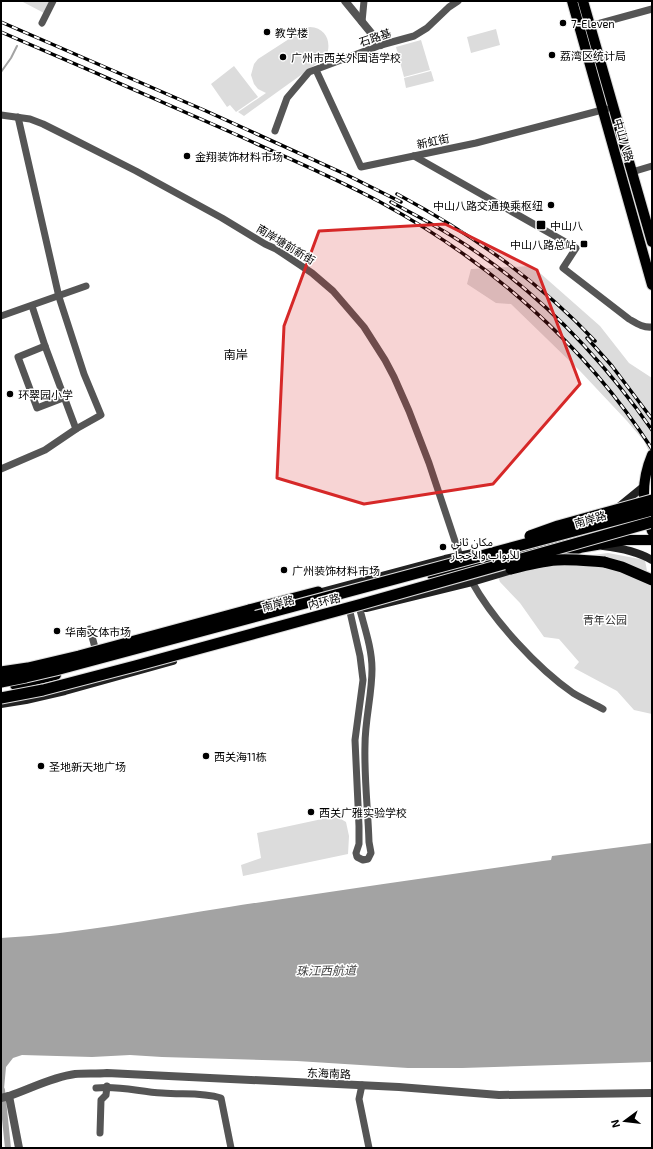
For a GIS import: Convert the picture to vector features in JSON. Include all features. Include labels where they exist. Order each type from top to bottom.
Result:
[{"type":"highway","points":[[478,560],[558,526],[648,500]]},
{"type":"highway","name":"内环路","points":[[1,680],[50,672],[478,560],[652,510]]},
{"type":"highway","name":"内环路","points":[[1,698],[50,688],[361,607],[652,522]]},
{"type":"highway","points":[[361,607],[535,563],[556,560],[581,560],[612,564],[638,573],[652,580]]},
{"type":"highway","points":[[1,672],[28,668],[79,656],[318,592]]},
{"type":"main road","name":"中山八路","points":[[572,1],[608,108],[632,172],[652,242]]},
{"type":"main road","name":"中山八路","points":[[582,1],[590,26],[608,108],[652,285]]},
{"type":"main road","points":[[652,456],[647,468],[648,500],[644,509],[652,532]]},
{"type":"main road","points":[[1,680],[97,657],[295,602],[318,592],[491,548],[601,517],[617,508],[648,484]]},
{"type":"main road","name":"南岸路","points":[[1,686],[36,680],[303,609],[478,560],[512,554],[597,530],[627,519],[648,500]]},
{"type":"main road","name":"南岸路","points":[[1,693],[47,685],[536,556],[621,540],[652,540]]},
{"type":"main road","points":[[1,704],[65,691],[350,612],[361,607],[472,582],[594,545],[627,550],[643,555],[652,560]]},
{"type":"main road","points":[[491,548],[512,554]]},
{"type":"main road","points":[[460,556],[478,560]]},
{"type":"main road","points":[[303,609],[318,592]]},
{"type":"main road","points":[[172,636],[191,639]]},
{"type":"street","points":[[42,23],[53,1]]},
{"type":"street","points":[[345,1],[381,45]]},
{"type":"street","name":"石路基","points":[[362,22],[364,1]]},
{"type":"street","name":"石路基","points":[[275,131],[287,98],[309,72],[381,45],[420,33],[449,7],[458,1]]},
{"type":"street","points":[[590,26],[652,9]]},
{"type":"street","name":"新虹街","points":[[316,70],[362,167],[476,143],[608,108]]},
{"type":"street","name":"南岸塘前新街","points":[[1,115],[30,119],[65,134],[181,195],[265,244],[282,252],[312,273],[333,291],[364,327],[394,377],[429,463],[460,556]]},
{"type":"street","points":[[1,469],[45,450],[76,429],[101,415],[84,374],[59,297],[18,117]]},
{"type":"street","points":[[414,156],[576,248],[564,268],[639,325],[647,328],[652,326]]},
{"type":"street","points":[[632,172],[652,166]]},
{"type":"street","points":[[1,316],[59,297],[86,286]]},
{"type":"street","points":[[32,306],[63,398],[76,429]]},
{"type":"street","points":[[45,346],[18,357],[37,408],[63,398]]},
{"type":"street","points":[[620,522],[624,532],[621,540]]},
{"type":"street","points":[[472,582],[485,604],[525,650],[550,675],[574,693],[603,709]]},
{"type":"street","points":[[350,612],[360,656],[363,680],[355,740],[359,826],[359,844],[356,853],[357,857],[363,860],[368,859],[371,853],[369,842],[365,746],[372,667],[361,607]]},
{"type":"street","points":[[90,629],[97,657]]},
{"type":"street","name":"东海南路","points":[[19,1148],[5,1097],[56,1078],[76,1074],[128,1074],[362,1085],[499,1095],[652,1093]]},
{"type":"street","points":[[362,1085],[358,1099],[369,1148]]},
{"type":"street","points":[[100,1134],[101,1100],[106,1095],[107,1086]]},
{"type":"street","points":[[96,1088],[107,1086],[161,1094],[210,1095],[221,1098],[231,1148]]},
{"type":"highlighted area","points":[[445,224],[537,270],[580,384],[493,484],[364,504],[277,478],[284,326],[319,231]]},
{"type":"green space","points":[[23,1],[49,1],[44,13]]},
{"type":"green space","points":[[310,27],[321,30],[327,37],[328,52],[326,57],[244,116],[238,112],[266,93],[258,89],[254,84],[251,75],[254,64],[258,59],[306,28]]},
{"type":"green space","points":[[496,29],[500,45],[471,53],[467,37]]},
{"type":"green space","points":[[421,40],[430,70],[404,77],[396,47]]},
{"type":"green space","points":[[234,66],[258,97],[236,112],[230,105],[227,107],[211,84]]},
{"type":"green space","points":[[431,71],[434,81],[406,88],[404,78]]},
{"type":"green space","points":[[532,266],[600,326],[629,363],[652,378],[652,458],[644,441],[627,421],[580,371],[511,304],[496,303],[467,284],[471,269]]},
{"type":"green space","name":"青年公园","points":[[608,553],[645,560],[647,571],[652,574],[652,714],[634,710],[617,691],[574,668],[579,662],[559,639],[544,637],[520,603],[500,582],[498,577],[544,567],[573,566],[562,559]]},
{"type":"green space","points":[[336,816],[346,822],[349,836],[348,854],[243,876],[241,865],[261,858],[257,833]]},
{"type":"water","name":"珠江西航道","points":[[652,843],[652,1062],[462,1068],[408,1068],[297,1061],[130,1055],[92,1057],[22,1055],[13,1058],[6,1067],[4,1089],[1,1090],[1,938],[115,926],[268,901],[551,860],[552,856]]},
{"type":"waterway","points":[[1,72],[17,46]]},
{"type":"waterway","points":[[2,1090],[8,1148]]},
{"type":"railway","points":[[1,22],[206,111],[347,175],[401,202]]},
{"type":"railway","points":[[1,32],[327,176],[380,202],[420,225],[459,251],[532,309],[597,375],[626,411],[652,449]]},
{"type":"railway","points":[[397,194],[451,225],[502,259],[550,298],[595,341]]},
{"type":"railway","points":[[391,202],[440,229],[484,257],[538,300],[563,324],[610,375],[652,430]]},
{"type":"railway","points":[[587,338],[612,366],[652,419]]},
{"type":"place","name":"7-Eleven","points":[[563,23]]},
{"type":"place","name":"教学楼","points":[[267,32]]},
{"type":"place","name":"荔湾区统计局","points":[[552,55]]},
{"type":"place","name":"广州市西关外国语学校","points":[[283,57]]},
{"type":"place","name":"金翔装饰材料市场","points":[[187,156]]},
{"type":"place","name":"中山八路交通换乘枢纽","points":[[551,205]]},
{"type":"place","name":"中山八","points":[[541,225]]},
{"type":"place","name":"中山八路总站","points":[[584,244]]},
{"type":"place","name":"环翠园小学","points":[[10,394]]},
{"type":"place","name":"مكان ثاني للأبواب والأحجار","points":[[443,547]]},
{"type":"place","name":"广州装饰材料市场","points":[[284,570]]},
{"type":"place","name":"华南文体市场","points":[[57,631]]},
{"type":"place","name":"西关海11栋","points":[[206,756]]},
{"type":"place","name":"圣地新天地广场","points":[[41,766]]},
{"type":"place","name":"西关广雅实验学校","points":[[311,812]]},
{"type":"district","name":"南岸","points":[[236,354]]}]
